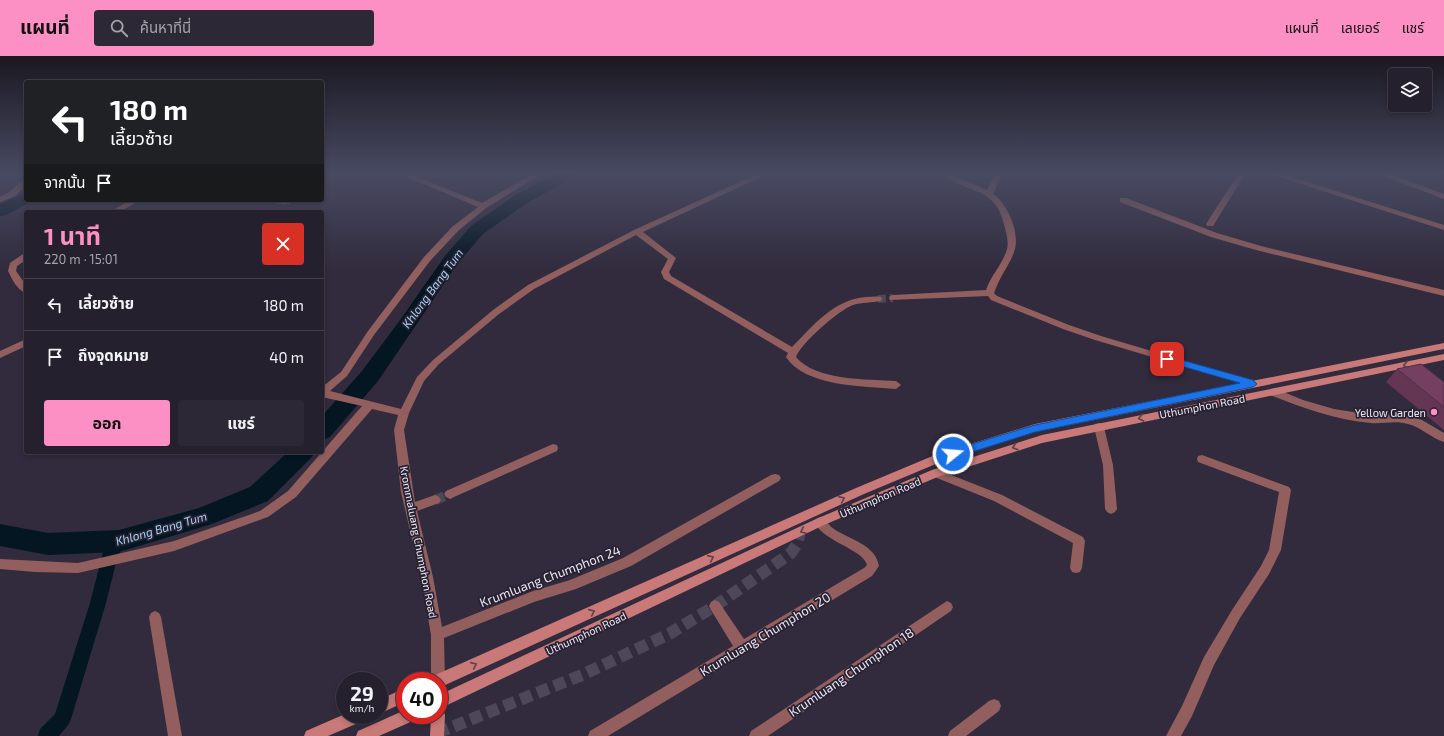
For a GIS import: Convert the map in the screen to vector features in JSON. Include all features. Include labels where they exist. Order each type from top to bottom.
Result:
[{"type":"street","points":[[324,393],[344,374],[371,333],[427,259],[455,229],[483,206]]},
{"type":"street","name":"Krommaluang Chumphon Road","points":[[438,672],[437,635],[427,577],[407,492],[399,430],[404,413],[420,379],[436,362],[496,312],[531,287],[637,232],[695,206]]},
{"type":"street","points":[[990,293],[991,286],[1011,251],[1012,243],[1009,225],[1002,206]]},
{"type":"street","points":[[1139,206],[1214,234],[1259,248],[1444,293]]},
{"type":"street","points":[[1210,224],[1222,206]]},
{"type":"street","points":[[1373,206],[1444,228]]},
{"type":"street","points":[[637,232],[672,258],[665,272],[667,277],[793,352]]},
{"type":"street","points":[[24,257],[13,265],[12,271],[18,282],[24,288]]},
{"type":"street","points":[[893,298],[990,293],[1001,301],[1066,327],[1253,384],[1300,403],[1334,413],[1372,419],[1398,418],[1409,420],[1418,423],[1444,438]]},
{"type":"street","points":[[878,299],[852,303],[828,316],[793,352],[791,357],[795,364],[807,372],[820,376],[896,385]]},
{"type":"street","points":[[0,355],[24,343]]},
{"type":"street","name":"Uthumphon Road","points":[[448,676],[860,491],[939,458],[1035,428],[1444,346]]},
{"type":"street","name":"Uthumphon Road","points":[[448,698],[820,522],[936,473],[1042,439],[1444,357]]},
{"type":"street","points":[[324,393],[404,413]]},
{"type":"street","points":[[0,564],[35,567],[89,567],[174,546],[264,514],[292,494],[368,404]]},
{"type":"street","points":[[1099,427],[1108,465],[1111,509]]},
{"type":"street","points":[[450,494],[553,448]]},
{"type":"street","points":[[1173,736],[1187,711],[1209,661],[1236,614],[1265,570],[1275,550],[1285,490],[1202,460]]},
{"type":"street","points":[[936,473],[998,498],[1079,541],[1076,568]]},
{"type":"street","name":"Krumluang Chumphon 24","points":[[437,635],[533,597],[572,585],[627,562],[775,478]]},
{"type":"street","points":[[411,508],[435,500]]},
{"type":"street","name":"Krumluang Chumphon 20","points":[[595,736],[868,572],[873,566],[872,560],[865,552],[828,532],[820,522]]},
{"type":"street","points":[[715,606],[742,648]]},
{"type":"street","name":"Krumluang Chumphon 18","points":[[756,736],[947,607]]},
{"type":"street","points":[[155,617],[175,736]]},
{"type":"street","points":[[955,736],[994,706]]},
{"type":"street","points":[[363,736],[396,721]]},
{"type":"street","points":[[311,736],[339,724]]},
{"type":"street","points":[[437,736],[438,724]]},
{"type":"building","points":[[1421,364],[1444,382],[1444,407],[1397,369]]},
{"type":"waterway","name":"Khlong Bang Tum","points":[[0,211],[10,206]]},
{"type":"waterway","name":"Khlong Bang Tum","points":[[324,429],[370,376],[405,328],[451,260],[477,230],[511,206]]},
{"type":"waterway","name":"Khlong Bang Tum","points":[[0,535],[48,544],[119,541],[203,517],[259,494],[301,454]]},
{"type":"waterway","points":[[47,736],[62,719],[98,603],[111,552],[120,541]]},
{"type":"tunnel","points":[[878,299],[893,298]]},
{"type":"tunnel","points":[[435,500],[450,494]]},
{"type":"tunnel","points":[[437,733],[582,675],[669,634],[715,606],[791,553],[797,544],[800,532]]},
{"type":"place","name":"Yellow Garden","points":[[1434,412]]},
{"type":"route","points":[[953,454],[1035,428],[1253,384],[1167,359]]}]
